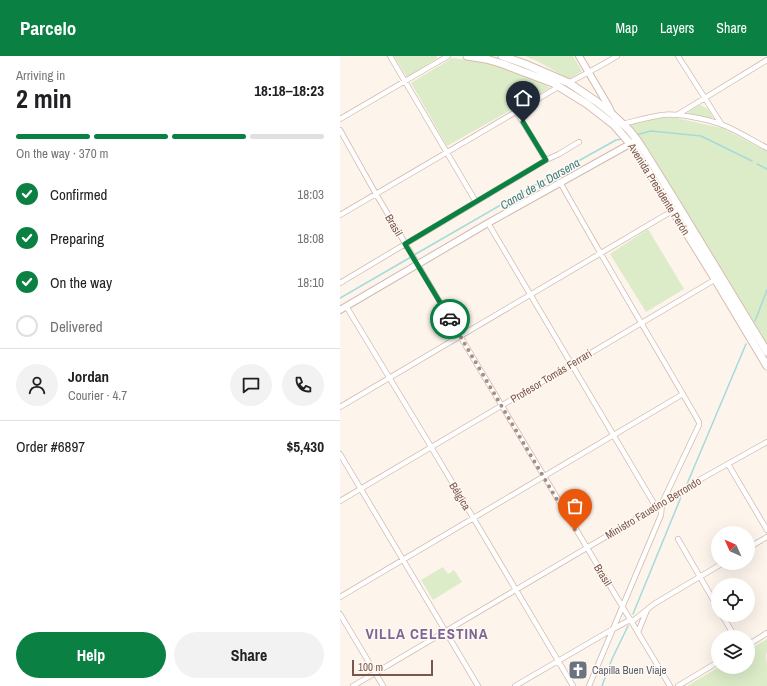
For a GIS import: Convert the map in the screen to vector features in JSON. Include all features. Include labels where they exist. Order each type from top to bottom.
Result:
[{"type":"main road","name":"Avenida Presidente Perón","points":[[467,56],[486,59],[502,64],[553,83],[587,104],[634,141]]},
{"type":"main road","name":"Avenida Presidente Perón","points":[[502,56],[569,83],[597,102],[622,124],[676,208],[765,355],[767,366]]},
{"type":"main road","points":[[612,114],[614,125]]},
{"type":"street","points":[[390,56],[476,202]]},
{"type":"street","points":[[340,118],[448,56]]},
{"type":"street","points":[[579,56],[612,114]]},
{"type":"street","points":[[340,215],[516,111],[559,87],[596,69],[617,56]]},
{"type":"street","points":[[678,56],[722,125]]},
{"type":"street","points":[[677,115],[767,60]]},
{"type":"street","points":[[516,111],[546,160]]},
{"type":"street","points":[[614,125],[649,117],[677,115],[722,125],[767,148]]},
{"type":"street","name":"Brasil","points":[[340,130],[405,244],[586,548],[639,634]]},
{"type":"street","points":[[340,310],[488,223],[634,141]]},
{"type":"street","points":[[340,283],[546,160],[579,142]]},
{"type":"street","points":[[560,182],[699,422],[662,503],[661,515],[590,686]]},
{"type":"street","points":[[340,407],[676,208]]},
{"type":"street","points":[[488,223],[656,507]]},
{"type":"street","name":"Profesor Tomás Ferrari","points":[[340,501],[718,277]]},
{"type":"street","name":"Bélgica","points":[[346,306],[574,686]]},
{"type":"street","points":[[340,597],[683,394]]},
{"type":"street","name":"Ministro Faustino Berrondo","points":[[353,686],[767,442]]},
{"type":"street","points":[[340,454],[478,686]]},
{"type":"street","points":[[728,464],[767,530]]},
{"type":"street","points":[[755,544],[767,537]]},
{"type":"street","points":[[678,539],[711,596]]},
{"type":"street","points":[[515,686],[613,629],[628,621],[634,620],[654,604],[711,570]]},
{"type":"street","points":[[648,608],[639,634],[670,686]]},
{"type":"street","points":[[340,614],[382,686]]},
{"type":"street","points":[[755,641],[767,633]]},
{"type":"street","points":[[678,686],[711,666]]},
{"type":"green space","points":[[394,56],[437,56],[437,58],[407,77]]},
{"type":"green space","points":[[525,56],[573,56],[582,71],[569,79]]},
{"type":"green space","points":[[452,58],[490,64],[515,72],[550,88],[447,146],[411,83]]},
{"type":"green space","points":[[700,105],[705,107],[711,113],[713,118],[688,116],[689,111]]},
{"type":"green space","points":[[661,118],[676,118],[722,128],[767,151],[767,346],[649,150],[630,126],[641,121]]},
{"type":"green space","points":[[648,229],[684,289],[646,312],[610,254]]},
{"type":"green space","points":[[443,567],[448,574],[454,570],[462,582],[433,600],[421,580]]},
{"type":"green space","points":[[767,639],[767,686],[687,686],[711,672],[711,674],[755,674],[755,646]]},
{"type":"waterway","name":"Canal de la Darsena","points":[[635,135],[651,131],[701,136],[752,161]]},
{"type":"waterway","name":"Canal de la Darsena","points":[[414,255],[616,140],[622,139]]},
{"type":"waterway","name":"Canal de la Darsena","points":[[757,164],[767,169]]},
{"type":"waterway","name":"Canal de la Darsena","points":[[340,298],[411,257]]},
{"type":"waterway","points":[[755,321],[767,290]]},
{"type":"waterway","points":[[687,484],[746,344]]},
{"type":"waterway","points":[[633,614],[681,497]]},
{"type":"waterway","points":[[602,686],[612,659],[628,626]]},
{"type":"way so far","points":[[450,319],[575,530]]},
{"type":"place","name":"Capilla Buen Viaje","points":[[578,670]]},
{"type":"district","name":"VILLA CELESTINA","points":[[427,634]]},
{"type":"route","points":[[450,319],[405,244],[546,160],[523,122]]}]
